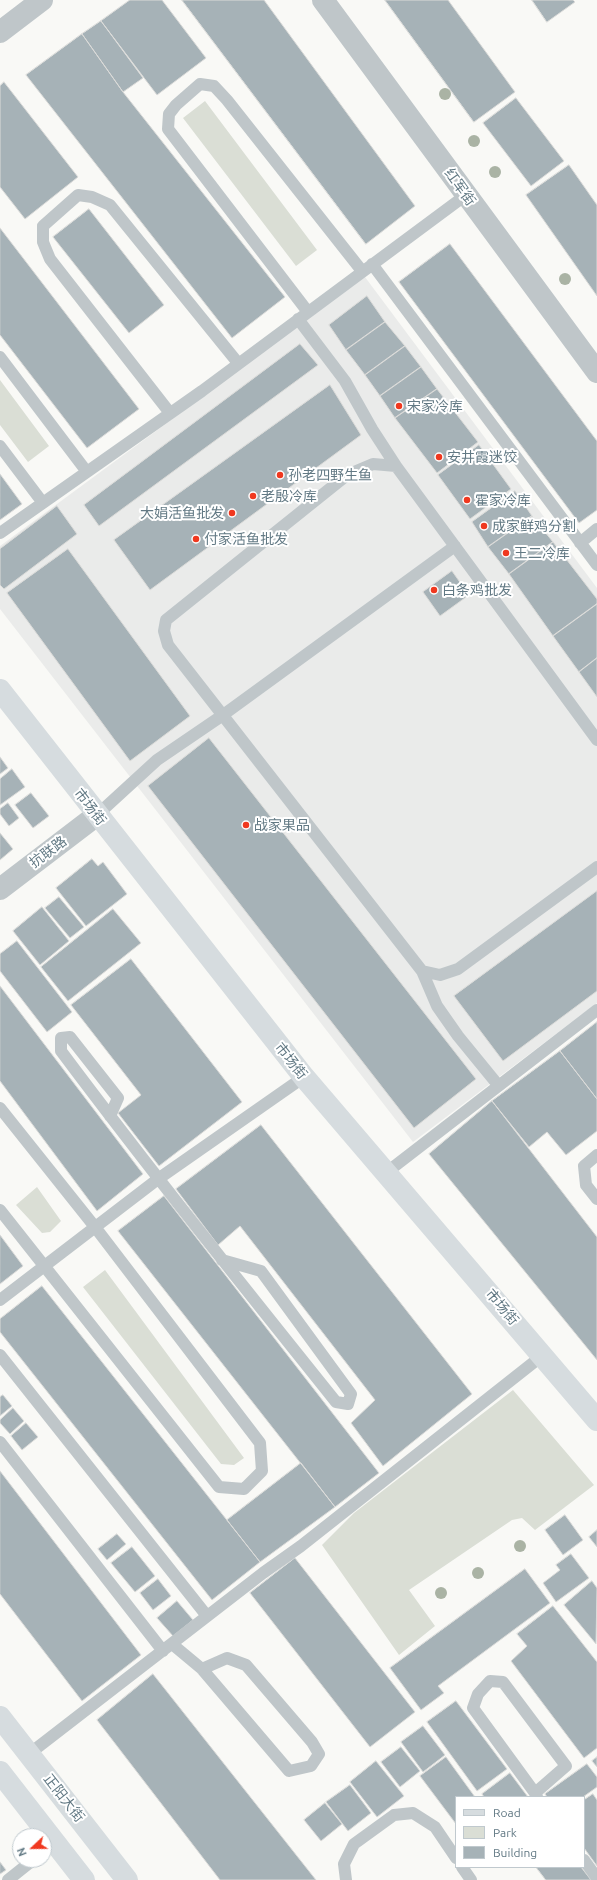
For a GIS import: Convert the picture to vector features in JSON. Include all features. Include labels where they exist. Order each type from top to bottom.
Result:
[{"type":"street","points":[[0,32],[42,0]]},
{"type":"street","name":"红军街","points":[[324,0],[597,372]]},
{"type":"street","name":"市场街","points":[[0,690],[304,1077],[387,1172],[597,1420]]},
{"type":"street","name":"抗联路","points":[[0,889],[97,815]]},
{"type":"street","name":"正阳大街","points":[[0,1717],[128,1880]]},
{"type":"street","points":[[0,1772],[37,1828]]},
{"type":"street","points":[[52,1850],[84,1880]]},
{"type":"lane","points":[[308,312],[168,129],[169,114],[176,105],[200,84],[214,86],[227,100],[367,268],[597,565]]},
{"type":"lane","points":[[170,413],[50,259],[43,242],[43,226],[78,195],[92,196],[110,205],[238,363]]},
{"type":"lane","points":[[0,533],[170,413],[466,195]]},
{"type":"lane","points":[[298,319],[345,381],[372,429],[396,466],[597,740]]},
{"type":"lane","points":[[0,357],[86,472]]},
{"type":"lane","points":[[0,446],[43,503]]},
{"type":"lane","points":[[396,466],[373,464],[347,475],[166,620],[164,631],[168,646],[224,715],[422,971],[437,1006],[458,1036],[498,1085]]},
{"type":"lane","points":[[580,542],[597,529]]},
{"type":"lane","points":[[97,815],[157,760],[224,715],[455,546]]},
{"type":"lane","points":[[422,971],[440,975],[458,970],[597,867]]},
{"type":"lane","points":[[387,1172],[597,1010]]},
{"type":"lane","points":[[110,1116],[118,1098],[70,1037],[61,1038],[60,1051],[158,1179],[222,1260],[336,1402],[348,1404],[352,1394],[261,1271],[222,1260]]},
{"type":"lane","points":[[0,1300],[158,1179],[304,1077]]},
{"type":"lane","points":[[0,1108],[95,1227],[260,1443],[262,1471],[244,1489],[219,1487],[0,1210]]},
{"type":"lane","points":[[597,1155],[584,1166],[586,1185],[597,1199]]},
{"type":"lane","points":[[0,1355],[207,1616]]},
{"type":"lane","points":[[29,1754],[207,1616],[301,1546],[543,1355]]},
{"type":"lane","points":[[0,1442],[167,1647],[202,1669],[289,1771],[311,1766],[319,1754],[312,1742],[246,1664],[227,1658],[202,1669]]},
{"type":"lane","points":[[490,1681],[503,1682],[566,1766],[536,1795],[473,1708],[478,1694],[490,1681]]},
{"type":"lane","points":[[346,1880],[344,1864],[354,1844],[394,1815],[413,1813],[435,1827],[455,1857]]},
{"type":"lane","points":[[585,1861],[597,1878]]},
{"type":"lane","points":[[8,1880],[23,1868]]},
{"type":"lane","points":[[463,1868],[471,1880]]},
{"type":"shaded area","points":[[365,277],[597,588],[597,1003],[413,1142],[0,609],[0,546]]},
{"type":"green space","points":[[205,101],[317,250],[296,266],[183,118]]},
{"type":"green space","points":[[0,380],[49,446],[28,462],[0,425]]},
{"type":"green space","points":[[37,1187],[61,1221],[50,1232],[42,1233],[16,1205]]},
{"type":"green space","points":[[105,1270],[244,1458],[234,1465],[221,1464],[83,1287]]},
{"type":"green space","points":[[513,1390],[594,1485],[535,1530],[522,1518],[512,1520],[409,1590],[435,1626],[399,1655],[322,1545],[354,1513]]},
{"type":"building","points":[[130,0],[162,0],[206,58],[157,95],[101,21]]},
{"type":"building","points":[[182,0],[264,0],[415,206],[366,244]]},
{"type":"building","points":[[385,0],[448,0],[515,92],[474,122]]},
{"type":"building","points":[[532,0],[573,0],[575,2],[547,22]]},
{"type":"building","points":[[101,21],[143,78],[123,92],[82,34]]},
{"type":"building","points":[[82,34],[123,92],[285,297],[232,338],[26,75]]},
{"type":"building","points":[[4,82],[78,177],[25,219],[0,187],[0,86]]},
{"type":"building","points":[[516,98],[564,161],[531,186],[483,123]]},
{"type":"building","points":[[569,165],[597,205],[597,296],[526,195]]},
{"type":"building","points":[[89,209],[164,305],[129,333],[53,237]]},
{"type":"building","points":[[0,228],[139,409],[87,448],[0,335]]},
{"type":"building","points":[[450,244],[597,441],[597,510],[579,523],[399,282]]},
{"type":"building","points":[[367,296],[385,322],[346,350],[329,325]]},
{"type":"building","points":[[385,322],[405,346],[365,375],[346,350]]},
{"type":"building","points":[[300,344],[318,365],[99,526],[84,505]]},
{"type":"building","points":[[405,346],[421,367],[380,396],[365,375]]},
{"type":"building","points":[[421,367],[437,389],[395,418],[380,396]]},
{"type":"building","points":[[330,385],[361,435],[150,590],[114,540]]},
{"type":"building","points":[[437,389],[478,442],[437,473],[395,418]]},
{"type":"building","points":[[479,445],[511,489],[470,519],[438,475]]},
{"type":"building","points":[[0,474],[22,504],[0,520]]},
{"type":"building","points":[[515,491],[532,516],[488,547],[472,522]]},
{"type":"building","points":[[57,506],[77,534],[4,589],[0,585],[0,549]]},
{"type":"building","points":[[532,516],[553,542],[509,574],[488,547]]},
{"type":"building","points":[[553,542],[597,599],[597,604],[553,636],[509,574]]},
{"type":"building","points":[[68,549],[190,716],[130,761],[7,593]]},
{"type":"building","points":[[452,571],[469,595],[440,616],[423,592]]},
{"type":"building","points":[[597,604],[597,658],[579,672],[553,636]]},
{"type":"building","points":[[597,658],[597,697],[579,672]]},
{"type":"building","points":[[209,738],[476,1079],[414,1128],[148,786]]},
{"type":"building","points":[[0,757],[8,768],[0,774]]},
{"type":"building","points":[[12,769],[25,787],[0,805],[0,779]]},
{"type":"building","points":[[31,793],[49,816],[33,828],[15,805]]},
{"type":"building","points":[[8,803],[19,818],[9,826],[0,814],[0,809]]},
{"type":"building","points":[[0,833],[13,849],[0,860]]},
{"type":"building","points":[[92,859],[98,866],[103,862],[127,894],[86,926],[56,888]]},
{"type":"building","points":[[597,891],[597,991],[503,1061],[454,996]]},
{"type":"building","points":[[59,897],[84,927],[70,938],[45,908]]},
{"type":"building","points":[[42,907],[69,941],[40,965],[13,931]]},
{"type":"building","points":[[113,909],[141,943],[68,1001],[41,967]]},
{"type":"building","points":[[17,941],[72,1012],[47,1032],[0,971],[0,954]]},
{"type":"building","points":[[131,959],[242,1102],[159,1166],[118,1113],[141,1095],[71,1005]]},
{"type":"building","points":[[0,986],[143,1174],[97,1211],[0,1081]]},
{"type":"building","points":[[597,1022],[597,1099],[560,1051]]},
{"type":"building","points":[[560,1051],[597,1099],[597,1131],[566,1155],[547,1132],[529,1147],[492,1101]]},
{"type":"building","points":[[492,1101],[597,1237],[597,1360],[429,1154]]},
{"type":"building","points":[[261,1125],[472,1394],[383,1466],[351,1423],[375,1400],[240,1226],[218,1245],[176,1189]]},
{"type":"building","points":[[164,1196],[379,1473],[335,1507],[118,1231]]},
{"type":"building","points":[[0,1235],[23,1266],[0,1284]]},
{"type":"building","points":[[42,1286],[260,1562],[212,1600],[0,1332],[0,1319]]},
{"type":"building","points":[[3,1395],[12,1406],[0,1416],[0,1397]]},
{"type":"building","points":[[13,1408],[24,1421],[10,1434],[0,1423],[0,1420]]},
{"type":"building","points":[[26,1423],[38,1437],[22,1450],[11,1436]]},
{"type":"building","points":[[301,1463],[335,1507],[260,1562],[227,1520]]},
{"type":"building","points":[[0,1471],[141,1655],[82,1701],[0,1594]]},
{"type":"building","points":[[565,1515],[583,1540],[563,1555],[545,1530]]},
{"type":"building","points":[[597,1530],[597,1547],[589,1537]]},
{"type":"building","points":[[117,1534],[126,1544],[107,1560],[98,1549]]},
{"type":"building","points":[[132,1547],[155,1576],[135,1592],[111,1563]]},
{"type":"building","points":[[571,1554],[589,1578],[556,1602],[543,1583],[560,1570],[556,1565]]},
{"type":"building","points":[[295,1558],[415,1712],[370,1747],[250,1593]]},
{"type":"building","points":[[525,1569],[550,1603],[438,1686],[444,1693],[421,1710],[390,1668]]},
{"type":"building","points":[[158,1579],[171,1596],[153,1610],[140,1593]]},
{"type":"building","points":[[592,1581],[597,1588],[596,1644],[564,1605]]},
{"type":"building","points":[[177,1601],[193,1620],[173,1636],[157,1618]]},
{"type":"building","points":[[553,1606],[597,1662],[597,1748],[584,1758],[511,1661],[527,1646],[517,1634]]},
{"type":"building","points":[[153,1674],[316,1880],[220,1880],[97,1720]]},
{"type":"building","points":[[456,1701],[507,1769],[477,1791],[427,1722]]},
{"type":"building","points":[[423,1726],[445,1755],[423,1772],[401,1742]]},
{"type":"building","points":[[401,1747],[420,1771],[400,1787],[381,1762]]},
{"type":"building","points":[[446,1757],[474,1796],[455,1796],[455,1823],[420,1776]]},
{"type":"building","points":[[597,1757],[597,1767],[592,1761]]},
{"type":"building","points":[[376,1761],[404,1796],[377,1817],[350,1782]]},
{"type":"building","points":[[587,1764],[597,1777],[597,1787],[584,1796],[546,1796],[545,1794]]},
{"type":"building","points":[[510,1773],[527,1796],[483,1796],[482,1794]]},
{"type":"building","points":[[350,1785],[371,1813],[348,1831],[326,1802]]},
{"type":"building","points":[[593,1794],[597,1800],[597,1866],[585,1849],[585,1799]]},
{"type":"building","points":[[325,1803],[342,1824],[321,1841],[304,1820]]},
{"type":"building","points":[[0,1862],[6,1870],[0,1874]]},
{"type":"building","points":[[537,1868],[582,1868],[591,1880],[546,1880]]},
{"type":"place","name":"宋家冷库","points":[[399,406]]},
{"type":"place","name":"安井霞迷饺","points":[[439,457]]},
{"type":"place","name":"孙老四野生鱼","points":[[280,475]]},
{"type":"place","name":"老殷冷库","points":[[253,496]]},
{"type":"place","name":"霍家冷库","points":[[467,500]]},
{"type":"place","name":"大娟活鱼批发","points":[[232,513]]},
{"type":"place","name":"成家鲜鸡分割","points":[[484,526]]},
{"type":"place","name":"付家活鱼批发","points":[[196,539]]},
{"type":"place","name":"王二冷库","points":[[506,553]]},
{"type":"place","name":"白条鸡批发","points":[[434,590]]},
{"type":"place","name":"战家果品","points":[[246,825]]}]
